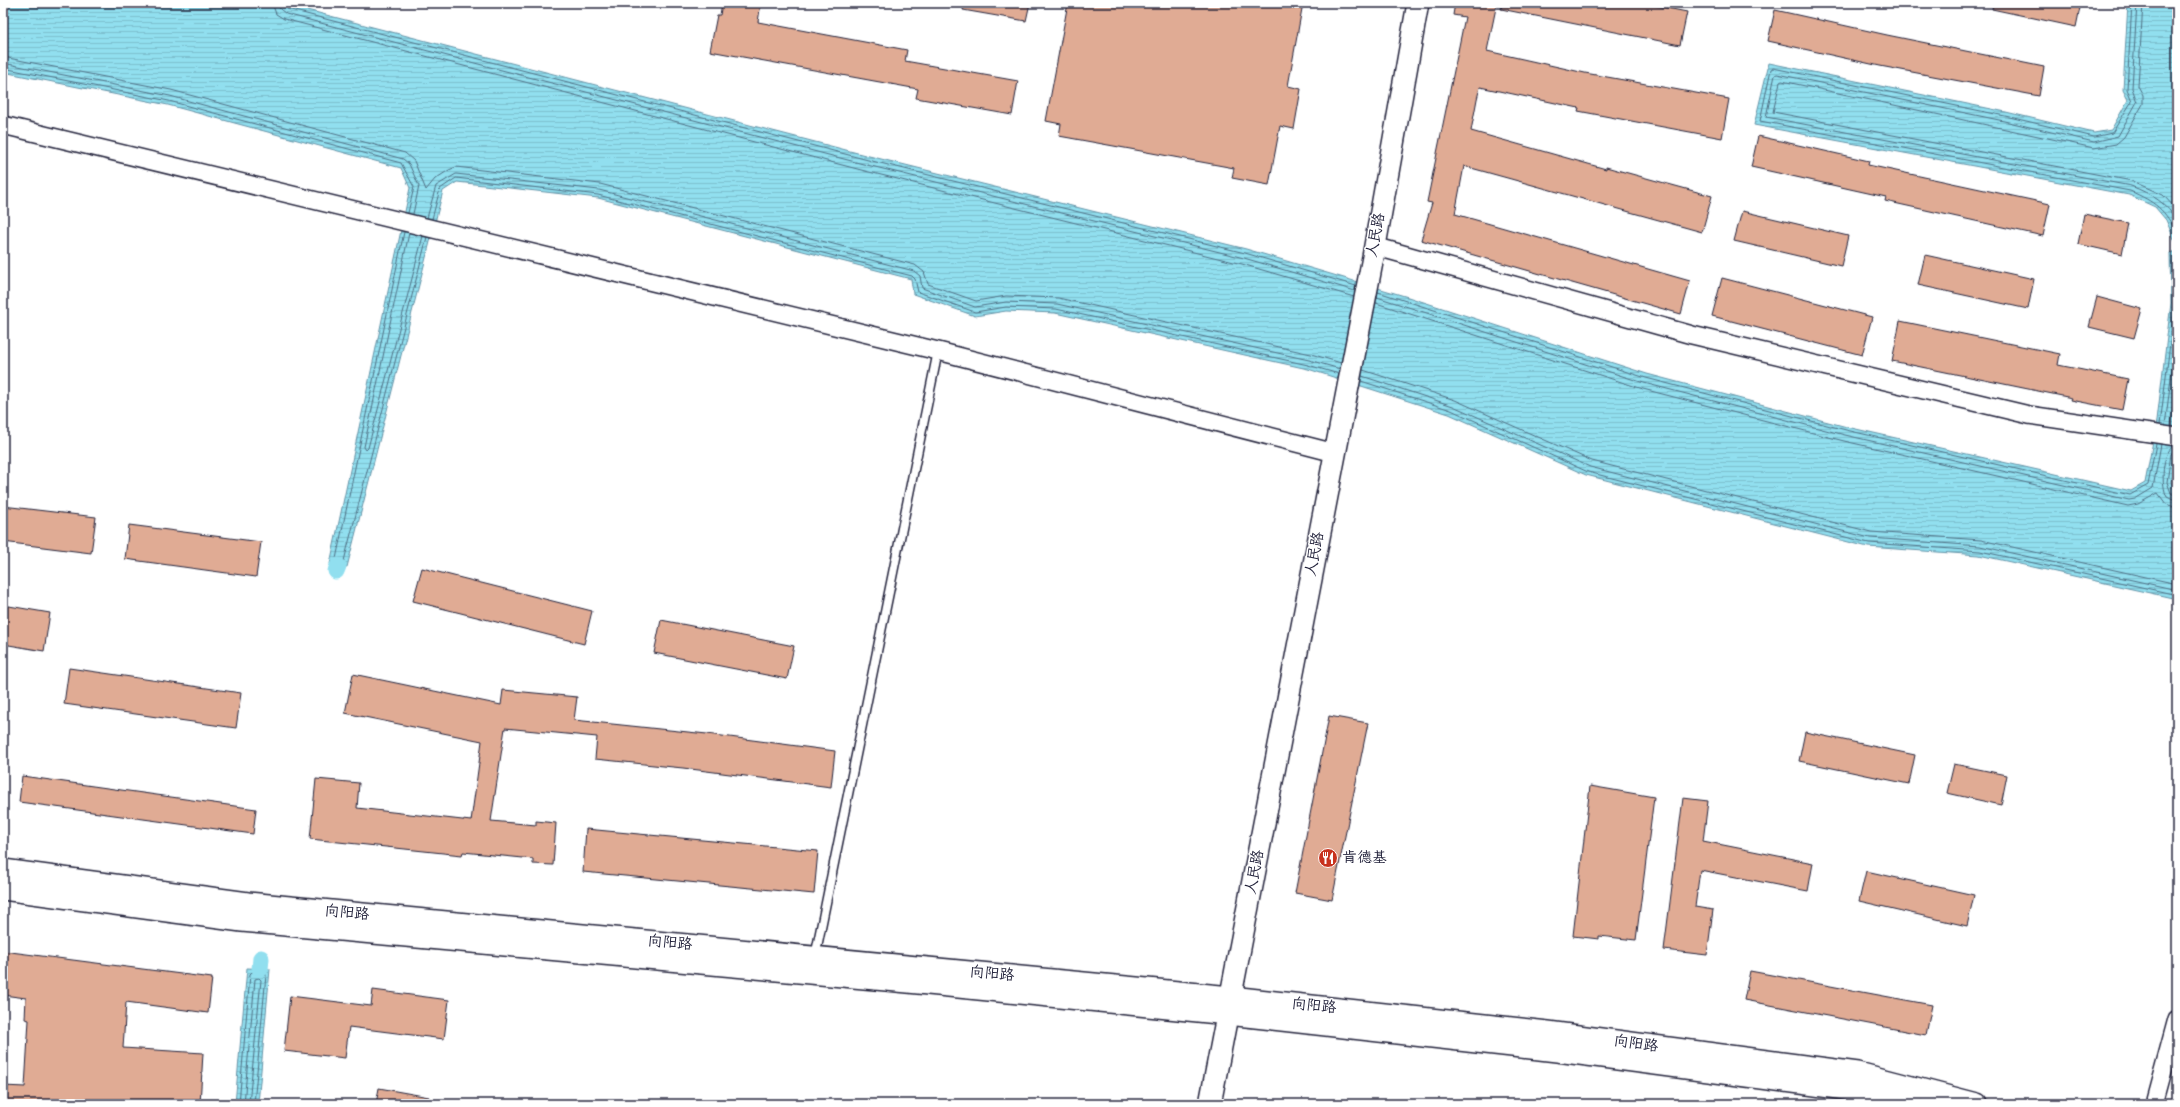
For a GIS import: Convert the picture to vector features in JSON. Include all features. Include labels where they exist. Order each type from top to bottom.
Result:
[{"type":"street","name":"人民路","points":[[1210,1104],[1335,453],[1418,3]]},
{"type":"street","points":[[3,125],[938,351],[1335,453]]},
{"type":"street","points":[[1374,246],[1692,335],[2029,415],[2177,437]]},
{"type":"street","name":"向阳路","points":[[3,870],[248,903],[815,957],[1229,1005],[1557,1051],[1828,1086],[1860,1091],[1912,1104]]},
{"type":"street","name":"向阳路","points":[[3,889],[242,921],[908,982],[1229,1005],[1548,1032],[1858,1073],[1977,1104]]},
{"type":"street","points":[[2154,1104],[2177,1019]]},
{"type":"lane","points":[[815,957],[938,351]]},
{"type":"water","points":[[3,3],[280,3],[869,156],[1246,249],[1408,297],[1647,374],[1847,427],[2131,491],[2145,483],[2157,420],[2171,303],[2170,253],[2177,251],[2177,442],[2171,482],[2177,494],[2177,599],[1979,555],[1868,547],[1586,475],[1449,414],[1308,369],[1055,313],[1006,311],[975,316],[913,294],[911,279],[598,198],[457,182],[443,191],[347,567],[330,564],[410,188],[401,168],[168,105],[3,72]]},
{"type":"water","points":[[2128,3],[2177,3],[2177,246],[2166,220],[2155,207],[2129,195],[1754,125],[1769,63],[2006,112],[2094,133],[2111,130],[2128,100],[2123,90]]},
{"type":"water","points":[[247,968],[270,969],[258,1104],[235,1104]]},
{"type":"building","points":[[722,3],[761,3],[758,22],[907,50],[905,61],[1018,81],[1012,115],[916,98],[918,89],[710,51],[717,15],[720,15]]},
{"type":"building","points":[[964,3],[1030,3],[1026,21],[963,10]]},
{"type":"building","points":[[1068,3],[1303,3],[1288,86],[1301,89],[1294,129],[1280,126],[1269,185],[1232,178],[1234,168],[1059,136],[1061,124],[1046,121]]},
{"type":"building","points":[[1455,3],[1497,3],[1487,51],[1585,73],[1729,99],[1722,138],[1578,111],[1579,108],[1480,87],[1477,99],[1471,131],[1606,169],[1606,167],[1712,196],[1702,232],[1464,166],[1455,214],[1690,281],[1681,314],[1421,240],[1432,203],[1427,202],[1465,17],[1453,15]]},
{"type":"building","points":[[1502,3],[1642,3],[1687,12],[1680,45],[1501,9]]},
{"type":"building","points":[[1993,3],[2081,3],[2076,27],[1992,9]]},
{"type":"building","points":[[1775,10],[1887,35],[2044,67],[2039,96],[1880,66],[1768,41]]},
{"type":"building","points":[[1758,136],[1869,161],[1868,165],[2050,204],[2043,236],[1885,201],[1886,197],[1751,167]]},
{"type":"building","points":[[1742,211],[1848,236],[1841,266],[1734,241]]},
{"type":"building","points":[[2084,214],[2128,223],[2122,254],[2078,244]]},
{"type":"building","points":[[1925,255],[2034,279],[2028,309],[1918,285]]},
{"type":"building","points":[[1722,278],[1872,317],[1862,355],[1712,316]]},
{"type":"building","points":[[2097,297],[2142,309],[2134,338],[2089,327]]},
{"type":"building","points":[[1900,321],[2060,354],[2058,365],[2128,379],[2122,410],[2071,400],[2072,398],[1892,361]]},
{"type":"building","points":[[3,506],[96,517],[91,553],[3,542]]},
{"type":"building","points":[[129,525],[261,542],[256,577],[125,559]]},
{"type":"building","points":[[422,568],[592,611],[584,644],[413,601]]},
{"type":"building","points":[[3,605],[50,613],[44,651],[3,644]]},
{"type":"building","points":[[661,620],[794,646],[787,679],[654,653]]},
{"type":"building","points":[[69,668],[241,693],[236,728],[64,704]]},
{"type":"building","points":[[353,674],[501,705],[503,690],[577,697],[574,720],[707,734],[835,751],[831,787],[683,768],[595,759],[597,737],[505,728],[491,821],[536,825],[536,821],[556,823],[553,865],[533,864],[533,859],[463,852],[462,855],[310,839],[316,779],[359,783],[357,808],[471,821],[482,741],[345,713]]},
{"type":"building","points":[[1329,716],[1368,723],[1332,900],[1295,893]]},
{"type":"building","points":[[1805,732],[1915,755],[1909,784],[1799,761]]},
{"type":"building","points":[[1954,764],[2007,775],[2001,805],[1947,793]]},
{"type":"building","points":[[22,776],[256,809],[253,834],[19,802]]},
{"type":"building","points":[[1590,786],[1654,797],[1636,940],[1599,936],[1599,939],[1573,936]]},
{"type":"building","points":[[1683,798],[1708,801],[1703,841],[1813,863],[1808,891],[1700,870],[1695,907],[1713,910],[1707,955],[1664,950]]},
{"type":"building","points":[[586,829],[818,851],[814,894],[583,872]]},
{"type":"building","points":[[1866,871],[1974,895],[1967,926],[1859,901]]},
{"type":"building","points":[[3,951],[212,978],[208,1013],[126,1002],[123,1048],[203,1053],[200,1104],[3,1104],[3,1086],[25,1087],[29,1020],[25,1019],[26,998],[3,995]]},
{"type":"building","points":[[1750,971],[1932,1005],[1926,1035],[1744,1000]]},
{"type":"building","points":[[373,990],[449,1000],[444,1039],[349,1027],[345,1058],[284,1051],[290,996],[371,1006]]},
{"type":"building","points":[[379,1088],[429,1097],[428,1104],[376,1104]]},
{"type":"waterway","points":[[336,571],[338,566]]},
{"type":"waterway","points":[[260,969],[261,958]]},
{"type":"place","name":"肯德基","points":[[1328,858]]}]
